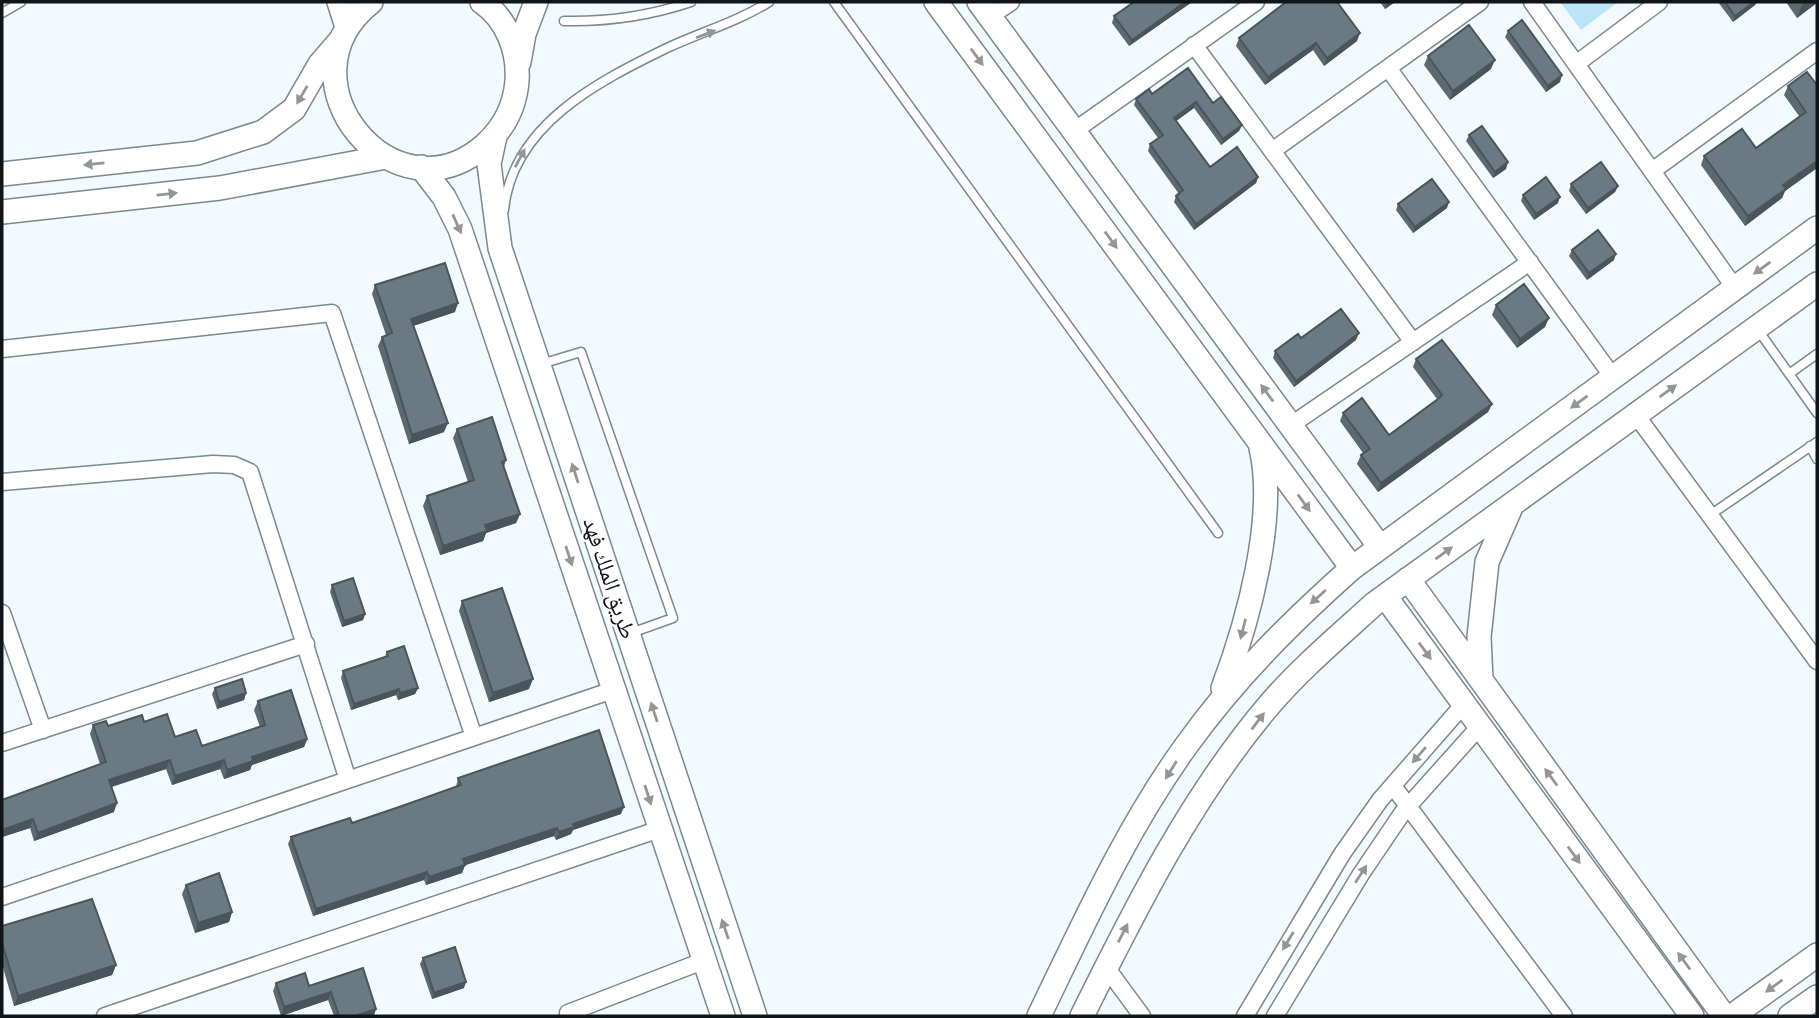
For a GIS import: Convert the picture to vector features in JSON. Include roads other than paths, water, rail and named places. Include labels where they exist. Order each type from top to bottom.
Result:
[{"type":"street","points":[[339,2],[344,34],[335,62],[335,85],[341,107],[352,128],[367,145],[386,158],[421,167],[461,160],[495,136],[509,115],[516,92],[524,34],[536,2]]},
{"type":"street","points":[[2,174],[197,153],[263,132],[294,109],[320,64],[371,2]]},
{"type":"street","points":[[482,2],[503,24],[514,45],[518,69]]},
{"type":"street","points":[[936,2],[1352,568]]},
{"type":"street","points":[[1010,2],[985,9],[1380,547]]},
{"type":"street","points":[[1074,131],[1256,2]]},
{"type":"street","points":[[1272,151],[1480,2]]},
{"type":"street","points":[[1532,2],[1735,288]]},
{"type":"street","points":[[1576,64],[1658,2]]},
{"type":"street","points":[[1194,46],[1413,342]]},
{"type":"street","points":[[1652,171],[1817,51]]},
{"type":"street","points":[[1388,68],[1613,377]]},
{"type":"street","name":"طريق الملك فهد","points":[[495,136],[489,164],[503,255],[755,1016]]},
{"type":"street","points":[[2,212],[220,188],[386,158]]},
{"type":"street","name":"طريق الملك فهد","points":[[421,167],[444,197],[460,229],[723,1016]]},
{"type":"street","points":[[1039,1016],[1091,909],[1139,821],[1185,748],[1216,707],[1289,624],[1380,547],[1817,228]]},
{"type":"street","points":[[475,274],[503,255]]},
{"type":"street","points":[[1291,425],[1530,262]]},
{"type":"street","points":[[1082,1016],[1169,848],[1217,774],[1271,703],[1385,596],[1817,284]]},
{"type":"street","points":[[2,349],[332,313],[474,737]]},
{"type":"street","points":[[1636,415],[1817,661]]},
{"type":"street","points":[[1216,707],[1238,650],[1261,538],[1266,498],[1265,468],[1259,442]]},
{"type":"street","points":[[2,482],[213,464],[234,465],[250,472],[348,780]]},
{"type":"street","points":[[1481,680],[1479,637],[1487,562],[1513,503]]},
{"type":"street","points":[[1408,579],[1724,1016]]},
{"type":"street","points":[[1385,596],[1692,1016]]},
{"type":"street","points":[[2,613],[43,730]]},
{"type":"street","points":[[2,743],[306,644]]},
{"type":"street","points":[[2,898],[613,690]]},
{"type":"street","points":[[1245,1016],[1342,854],[1393,786],[1464,704]]},
{"type":"street","points":[[1275,1016],[1360,874],[1408,806],[1480,726]]},
{"type":"street","points":[[1393,786],[1564,1016]]},
{"type":"street","points":[[105,1016],[139,1011],[660,829]]},
{"type":"street","points":[[1732,1016],[1817,955]]},
{"type":"street","points":[[565,1015],[703,961]]},
{"type":"street","points":[[736,961],[766,1016]]},
{"type":"street","points":[[1106,967],[1142,1016]]},
{"type":"street","points":[[1790,1016],[1817,997]]},
{"type":"lane","points":[[2,13],[21,2]]},
{"type":"lane","points":[[565,21],[606,22],[658,13],[691,2]]},
{"type":"lane","points":[[503,255],[505,201],[513,171],[527,146],[548,122],[576,100],[668,48],[716,30],[769,2]]},
{"type":"lane","points":[[834,2],[1218,533]]},
{"type":"lane","points":[[1756,328],[1817,413]]},
{"type":"lane","points":[[539,365],[581,352],[673,618],[628,634]]},
{"type":"lane","points":[[1789,374],[1817,354]]},
{"type":"lane","points":[[1710,515],[1814,444],[1817,459]]}]
